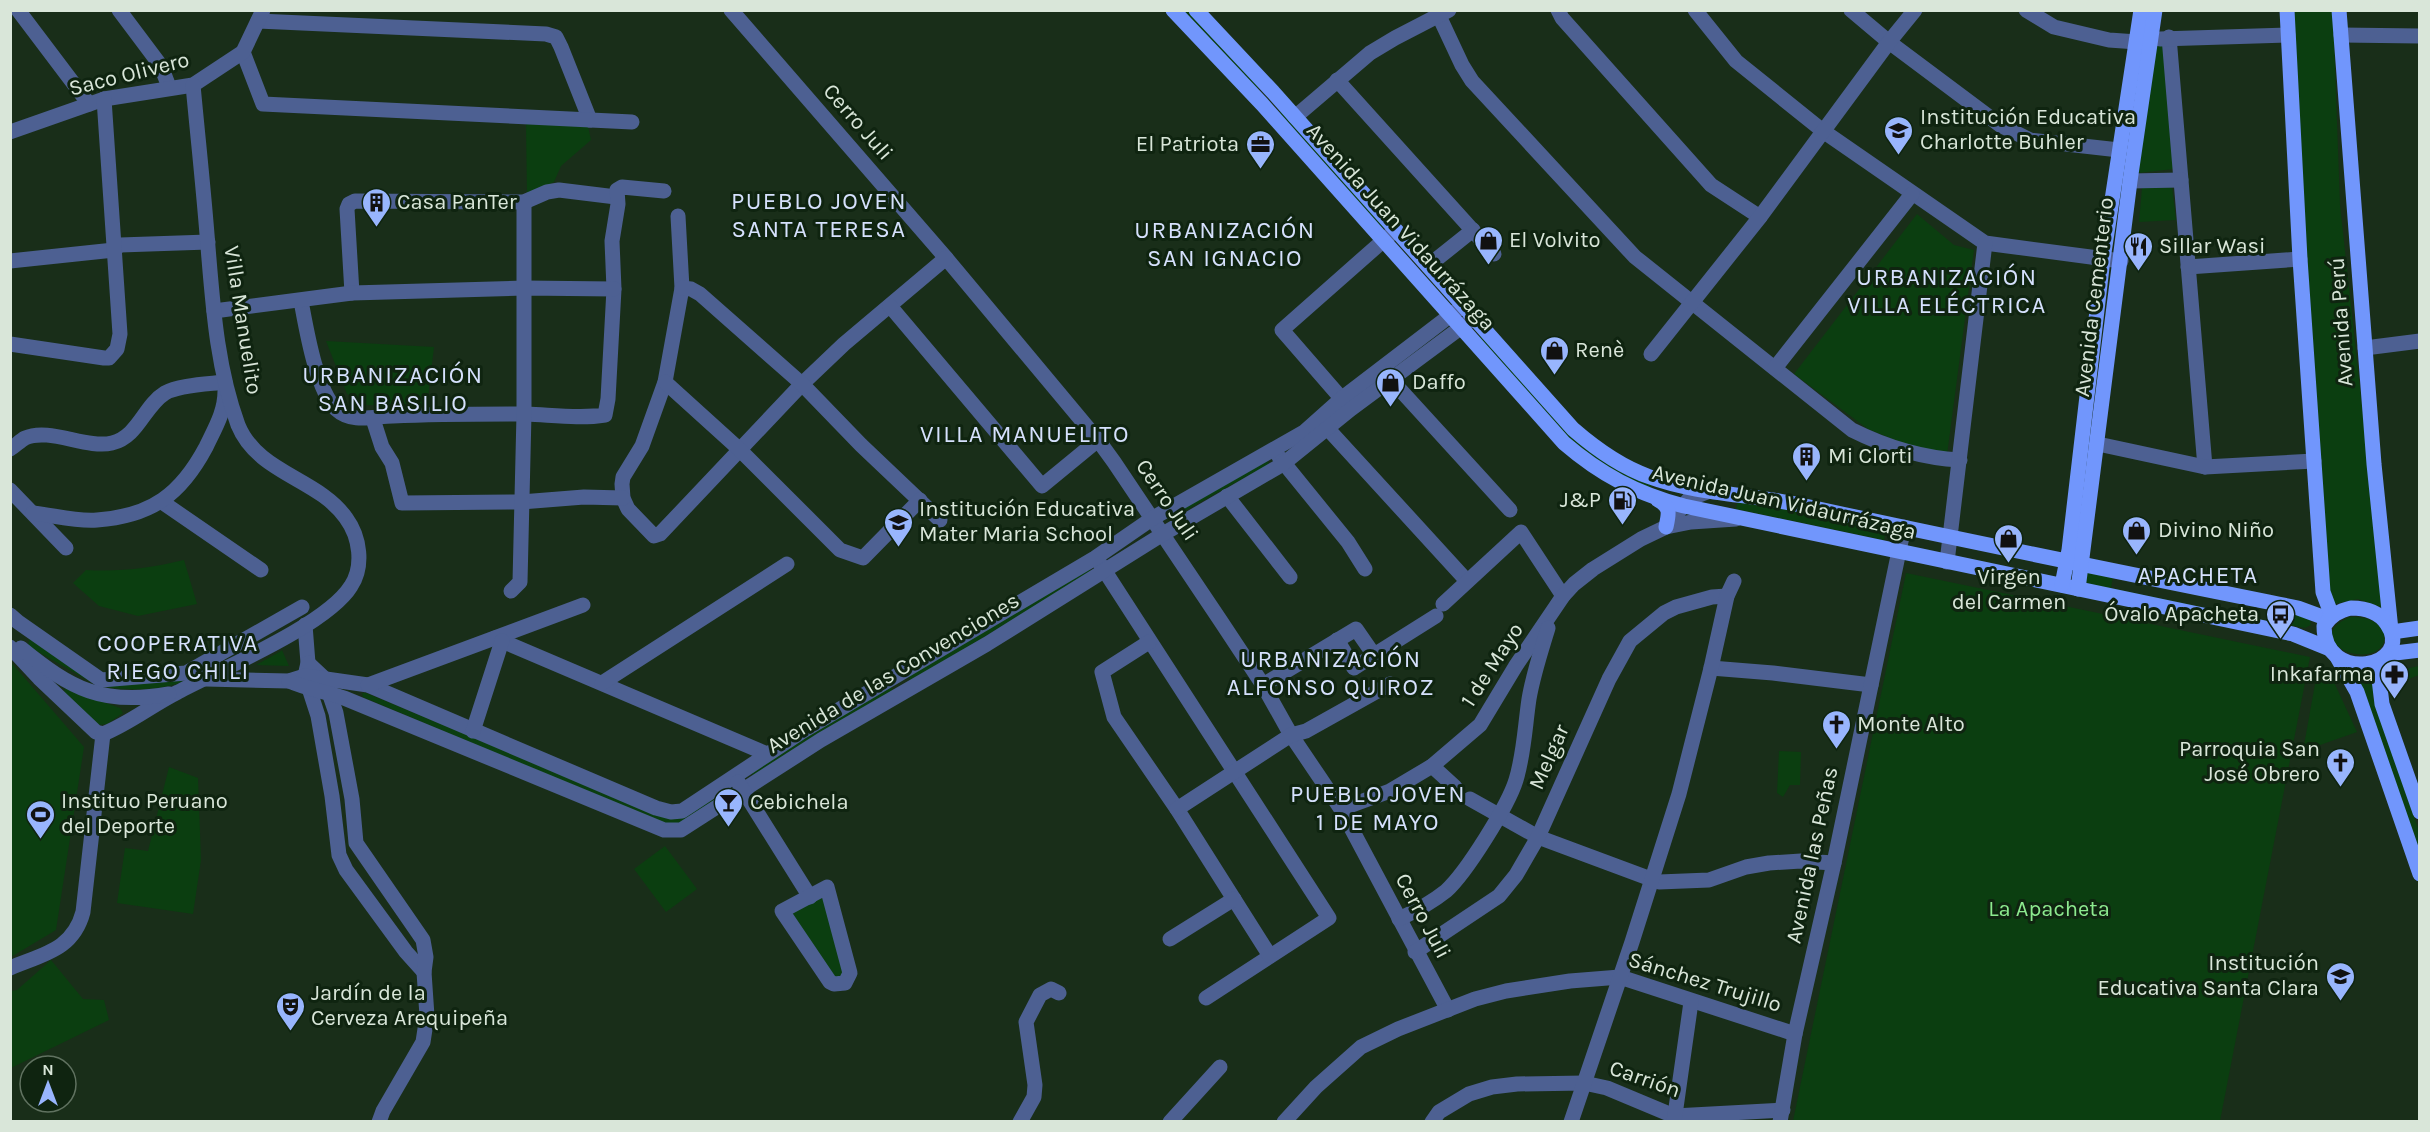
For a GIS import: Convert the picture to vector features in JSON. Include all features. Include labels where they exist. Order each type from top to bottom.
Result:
[{"type":"main road","name":"Avenida Juan Vidaurrázaga","points":[[1173,10],[1389,235],[1428,266],[1574,429],[1594,447],[1648,477],[1680,486],[1779,500],[2067,562],[2298,608],[2330,618]]},
{"type":"main road","name":"Avenida Juan Vidaurrázaga","points":[[1196,10],[1295,117],[1456,322],[1571,449],[1612,480],[1658,500],[1738,519],[2294,634],[2334,653]]},
{"type":"main road","name":"Avenida Cementerio","points":[[2078,589],[2130,181],[2144,41],[2141,10]]},
{"type":"main road","name":"Avenida Cementerio","points":[[2062,585],[2067,562],[2103,259],[2119,150],[2144,41],[2155,10]]},
{"type":"main road","name":"Avenida Perú","points":[[2287,10],[2300,259],[2323,592],[2330,618]]},
{"type":"main road","name":"Avenida Perú","points":[[2339,10],[2365,348],[2391,631]]},
{"type":"main road","points":[[1658,500],[1667,505],[1669,509],[1666,527]]},
{"type":"main road","points":[[2420,812],[2382,704],[2379,679],[2386,655],[2393,642],[2391,631],[2378,615],[2360,608],[2341,610],[2324,626],[2324,634],[2357,692],[2420,874]]},
{"type":"main road","points":[[2391,631],[2420,628]]},
{"type":"main road","points":[[2334,653],[2346,662],[2366,664],[2386,655],[2420,650]]},
{"type":"street","points":[[18,10],[89,104]]},
{"type":"street","points":[[119,10],[161,66],[169,87]]},
{"type":"street","name":"Cerro Juli","points":[[732,10],[946,258],[1098,440],[1154,518],[1162,534],[1263,685],[1291,735],[1341,809],[1415,952],[1448,1010]]},
{"type":"street","points":[[1558,10],[1562,18],[1711,185],[1760,217]]},
{"type":"street","points":[[1695,10],[1736,61],[1823,131],[1985,243],[2121,261]]},
{"type":"street","points":[[1851,10],[1889,42],[2000,125],[2030,140],[2119,150]]},
{"type":"street","points":[[1651,354],[1760,217],[1915,10]]},
{"type":"street","points":[[2026,10],[2054,27],[2109,40],[2144,41],[2169,37],[2288,35]]},
{"type":"street","points":[[1295,117],[1370,53],[1444,13],[1462,65],[1472,81],[1635,257],[1852,430],[1872,440],[1930,458],[1960,460]]},
{"type":"street","points":[[590,120],[556,37],[546,34],[261,16],[243,52],[263,104],[590,120],[632,122]]},
{"type":"street","points":[[2341,35],[2420,36]]},
{"type":"street","points":[[2169,37],[2205,467]]},
{"type":"street","name":"Saco Olivero","points":[[10,132],[104,99],[193,85],[243,52]]},
{"type":"street","points":[[1337,80],[1494,254]]},
{"type":"street","name":"Villa Manuelito","points":[[177,692],[206,679],[305,625],[340,600],[351,587],[358,562],[355,533],[347,518],[335,504],[262,458],[239,428],[225,382],[214,311],[193,85]]},
{"type":"street","points":[[10,344],[104,358],[112,356],[117,349],[120,334],[104,99]]},
{"type":"street","points":[[2130,181],[2181,180]]},
{"type":"street","points":[[301,301],[312,356],[328,396],[336,409],[347,416],[372,419],[389,416],[605,415],[608,399],[614,289],[612,241],[618,188],[664,191]]},
{"type":"street","points":[[352,293],[347,209],[349,204],[355,201],[524,202],[547,192],[559,190],[616,197]]},
{"type":"street","points":[[1774,368],[1912,194]]},
{"type":"street","points":[[511,591],[520,582],[524,414],[524,202]]},
{"type":"street","points":[[678,216],[682,288],[665,382],[642,446],[623,477],[623,498],[628,509],[654,536],[660,534],[739,449],[844,344],[946,258]]},
{"type":"street","points":[[1428,266],[1473,230]]},
{"type":"street","points":[[1346,404],[1282,330],[1389,235]]},
{"type":"street","points":[[10,261],[114,250],[120,245],[208,242]]},
{"type":"street","points":[[1947,562],[1985,243]]},
{"type":"street","points":[[2188,267],[2300,259]]},
{"type":"street","points":[[214,311],[352,293],[524,288],[614,289]]},
{"type":"street","points":[[682,288],[691,289],[700,294],[802,384],[861,445],[940,520]]},
{"type":"street","name":"Avenida de las Convenciones","points":[[1456,322],[1464,305]]},
{"type":"street","points":[[890,306],[1041,486],[1098,440]]},
{"type":"street","name":"Avenida de las Convenciones","points":[[206,679],[290,681],[308,676],[664,830],[681,830],[688,827],[739,783],[767,754],[1095,558],[1154,518],[1304,432],[1346,404],[1456,322],[1475,317]]},
{"type":"street","points":[[2365,348],[2420,342]]},
{"type":"street","points":[[1386,374],[1510,510]]},
{"type":"street","points":[[10,449],[26,437],[45,436],[100,445],[116,442],[127,437],[149,408],[169,390],[225,382],[225,403],[221,417],[189,476],[162,502],[135,513],[96,520],[33,513]]},
{"type":"street","points":[[665,382],[739,449],[840,550],[862,558],[920,500]]},
{"type":"street","name":"Avenida de las Convenciones","points":[[326,685],[368,685],[664,811],[682,811],[821,740],[987,644],[1162,534],[1283,464],[1328,429],[1346,404]]},
{"type":"street","points":[[372,419],[382,447],[392,463],[402,503],[521,502],[584,497],[623,498]]},
{"type":"street","points":[[1328,429],[1467,581]]},
{"type":"street","points":[[2098,444],[2205,467],[2314,461]]},
{"type":"street","points":[[1275,449],[1283,464],[1348,542],[1365,569]]},
{"type":"street","points":[[10,490],[66,548]]},
{"type":"street","name":"1 de Mayo","points":[[1666,527],[1689,499],[1712,490]]},
{"type":"street","points":[[1227,496],[1290,577]]},
{"type":"street","points":[[162,502],[261,570]]},
{"type":"street","name":"1 de Mayo","points":[[1341,809],[1390,791],[1432,766],[1480,725],[1515,667],[1563,596],[1574,584],[1610,557],[1641,538],[1666,527],[1691,522],[1738,519]]},
{"type":"street","name":"Avenida las Peñas","points":[[1781,1116],[1796,1034],[1904,527]]},
{"type":"street","points":[[1337,640],[1354,668],[1440,610],[1467,581],[1521,532],[1563,596]]},
{"type":"street","points":[[1095,558],[1329,918],[1206,998]]},
{"type":"street","points":[[602,683],[787,564]]},
{"type":"street","points":[[1571,1122],[1679,794],[1712,668],[1727,596],[1734,581]]},
{"type":"street","name":"Melgar","points":[[1415,952],[1499,896],[1516,875],[1538,837],[1609,679],[1630,641],[1664,613],[1676,607],[1712,597],[1727,596]]},
{"type":"street","points":[[368,685],[498,640],[583,605]]},
{"type":"street","points":[[10,615],[101,680],[186,672],[302,607]]},
{"type":"street","points":[[1399,919],[1425,907],[1448,889],[1498,816],[1516,781],[1530,697],[1552,615]]},
{"type":"street","points":[[305,625],[308,676],[333,796],[339,855],[346,870],[406,952],[424,972]]},
{"type":"street","points":[[1263,685],[1356,629],[1374,655]]},
{"type":"street","points":[[10,639],[53,672],[74,685],[94,693],[116,699],[147,698],[177,692]]},
{"type":"street","points":[[498,640],[767,754]]},
{"type":"street","points":[[474,731],[498,640]]},
{"type":"street","points":[[1149,642],[1102,672],[1114,717],[1177,809],[1270,956]]},
{"type":"street","points":[[10,647],[96,732],[103,734],[124,726],[177,692]]},
{"type":"street","points":[[1712,668],[1773,672],[1871,685]]},
{"type":"street","points":[[308,676],[326,685],[336,713],[352,799],[356,843],[423,940],[426,957],[424,972],[427,1016],[423,1042],[383,1111],[380,1122]]},
{"type":"street","points":[[897,676],[907,690]]},
{"type":"street","points":[[1177,809],[1291,735],[1306,731],[1390,684]]},
{"type":"street","points":[[10,968],[64,945],[79,927],[83,912],[103,734]]},
{"type":"street","points":[[1432,766],[1455,787]]},
{"type":"street","points":[[739,783],[810,897]]},
{"type":"street","points":[[1470,799],[1538,837],[1659,882],[1687,883],[1709,880],[1746,867],[1769,863],[1801,861],[1834,863]]},
{"type":"street","points":[[827,887],[850,973],[845,983],[830,982],[782,911],[810,897],[827,887]]},
{"type":"street","points":[[1170,939],[1234,899]]},
{"type":"street","name":"Sánchez Trujillo","points":[[1284,1122],[1316,1087],[1362,1047],[1398,1029],[1476,999],[1506,991],[1570,981],[1620,977],[1691,1002],[1796,1034]]},
{"type":"street","points":[[1020,1122],[1034,1096],[1035,1085],[1026,1022],[1040,995],[1051,989],[1059,993]]},
{"type":"street","points":[[1674,1119],[1691,1002]]},
{"type":"street","points":[[1170,1122],[1220,1067]]},
{"type":"street","name":"Carrión","points":[[1432,1122],[1439,1112],[1452,1103],[1469,1094],[1492,1087],[1584,1083],[1607,1088],[1674,1119],[1781,1116]]},
{"type":"green space","points":[[1181,11],[1189,11],[1260,86],[1257,89]]},
{"type":"green space","points":[[2292,11],[2333,11],[2340,205],[2384,608],[2358,599],[2329,605]]},
{"type":"green space","points":[[2153,43],[2165,44],[2174,169],[2138,173]]},
{"type":"green space","points":[[1282,110],[1385,226],[1381,230],[1277,115]]},
{"type":"green space","points":[[526,124],[588,126],[591,140],[561,166],[554,182],[527,195]]},
{"type":"green space","points":[[2172,187],[2176,220],[2139,222],[2142,188]]},
{"type":"green space","points":[[1917,214],[1954,245],[1974,250],[1947,455],[1915,448],[1868,429],[1794,374]]},
{"type":"green space","points":[[1482,334],[1567,431],[1652,484],[1650,490],[1622,478],[1574,446],[1476,338]]},
{"type":"green space","points":[[326,341],[434,347],[427,407],[367,405],[347,394]]},
{"type":"green space","points":[[1267,460],[1269,464],[1177,515],[1174,512]]},
{"type":"green space","points":[[1738,498],[1886,529],[1884,540],[1736,509]]},
{"type":"green space","points":[[184,560],[197,604],[138,616],[99,606],[73,583],[86,570],[135,569]]},
{"type":"green space","points":[[1089,568],[1091,572],[911,681],[908,676]]},
{"type":"green space","points":[[2089,572],[2113,576],[2111,588],[2244,616],[2091,585],[2086,582],[2086,574]]},
{"type":"green space","name":"La Apacheta","points":[[1906,573],[2310,657],[2220,1121],[1793,1121]]},
{"type":"green space","points":[[2287,611],[2309,616],[2311,625],[2305,628],[2274,622]]},
{"type":"green space","points":[[2350,617],[2365,618],[2382,629],[2383,644],[2378,650],[2369,654],[2356,654],[2345,651],[2336,644],[2332,635],[2335,627]]},
{"type":"green space","points":[[30,636],[97,677],[181,675],[182,682],[139,689],[96,685],[28,646]]},
{"type":"green space","points":[[281,651],[289,666],[256,665]]},
{"type":"green space","name":"Instituo Peruano del Deporte","points":[[10,661],[84,747],[56,930],[11,957]]},
{"type":"green space","points":[[2419,666],[2419,675],[2386,688],[2388,676],[2395,671]]},
{"type":"green space","points":[[2318,667],[2333,680],[2357,732],[2303,751]]},
{"type":"green space","points":[[2373,672],[2373,698],[2419,831],[2419,851],[2357,677],[2357,673]]},
{"type":"green space","points":[[890,686],[893,691],[754,777],[751,772]]},
{"type":"green space","points":[[65,688],[120,708],[123,713],[107,724],[98,725],[64,694]]},
{"type":"green space","points":[[362,693],[667,818],[730,786],[733,790],[684,822],[674,825],[659,822],[363,697]]},
{"type":"green space","points":[[1779,751],[1801,752],[1800,785],[1790,785],[1783,797],[1777,793]]},
{"type":"green space","points":[[169,767],[198,778],[201,860],[193,914],[117,903],[125,848],[148,851]]},
{"type":"green space","points":[[665,846],[697,889],[666,912],[634,869]]},
{"type":"green space","points":[[823,894],[845,971],[837,980],[788,912]]},
{"type":"green space","points":[[51,960],[83,999],[104,1000],[109,1020],[40,1054],[18,1054],[18,1065],[11,1068],[11,991],[17,990]]},
{"type":"place","name":"Institución Educativa Charlotte Buhler","points":[[1899,156]]},
{"type":"place","name":"El Patriota","points":[[1260,170]]},
{"type":"place","name":"Casa PanTer","points":[[376,228]]},
{"type":"place","name":"El Volvito","points":[[1488,266]]},
{"type":"place","name":"Sillar Wasi","points":[[2138,272]]},
{"type":"place","name":"Renè","points":[[1554,376]]},
{"type":"place","name":"Daffo","points":[[1391,408]]},
{"type":"place","name":"Mi Clorti","points":[[1807,482]]},
{"type":"place","name":"J&P","points":[[1622,526]]},
{"type":"place","name":"Institución Educativa Mater Maria School","points":[[898,548]]},
{"type":"place","name":"Divino Niño","points":[[2137,556]]},
{"type":"place","name":"Virgen del Carmen","points":[[2009,564]]},
{"type":"place","name":"Óvalo Apacheta","points":[[2280,640]]},
{"type":"place","name":"Inkafarma","points":[[2395,700]]},
{"type":"place","name":"Monte Alto","points":[[1836,750]]},
{"type":"place","name":"Parroquia San José Obrero","points":[[2341,788]]},
{"type":"place","name":"Cebichela","points":[[729,828]]},
{"type":"place","name":"Instituo Peruano del Deporte","points":[[40,840]]},
{"type":"place","name":"Institución Educativa Santa Clara","points":[[2340,1002]]},
{"type":"place","name":"Jardín de la Cerveza Arequipeña","points":[[290,1032]]},
{"type":"district","name":"PUEBLO JOVEN SANTA TERESA","points":[[819,215]]},
{"type":"district","name":"URBANIZACIÓN SAN IGNACIO","points":[[1225,244]]},
{"type":"district","name":"URBANIZACIÓN VILLA ELÉCTRICA","points":[[1947,291]]},
{"type":"district","name":"URBANIZACIÓN SAN BASILIO","points":[[393,389]]},
{"type":"district","name":"VILLA MANUELITO","points":[[1025,434]]},
{"type":"district","name":"APACHETA","points":[[2198,575]]},
{"type":"district","name":"COOPERATIVA RIEGO CHILI","points":[[178,657]]},
{"type":"district","name":"URBANIZACIÓN ALFONSO QUIROZ","points":[[1331,673]]},
{"type":"district","name":"PUEBLO JOVEN 1 DE MAYO","points":[[1378,808]]}]
